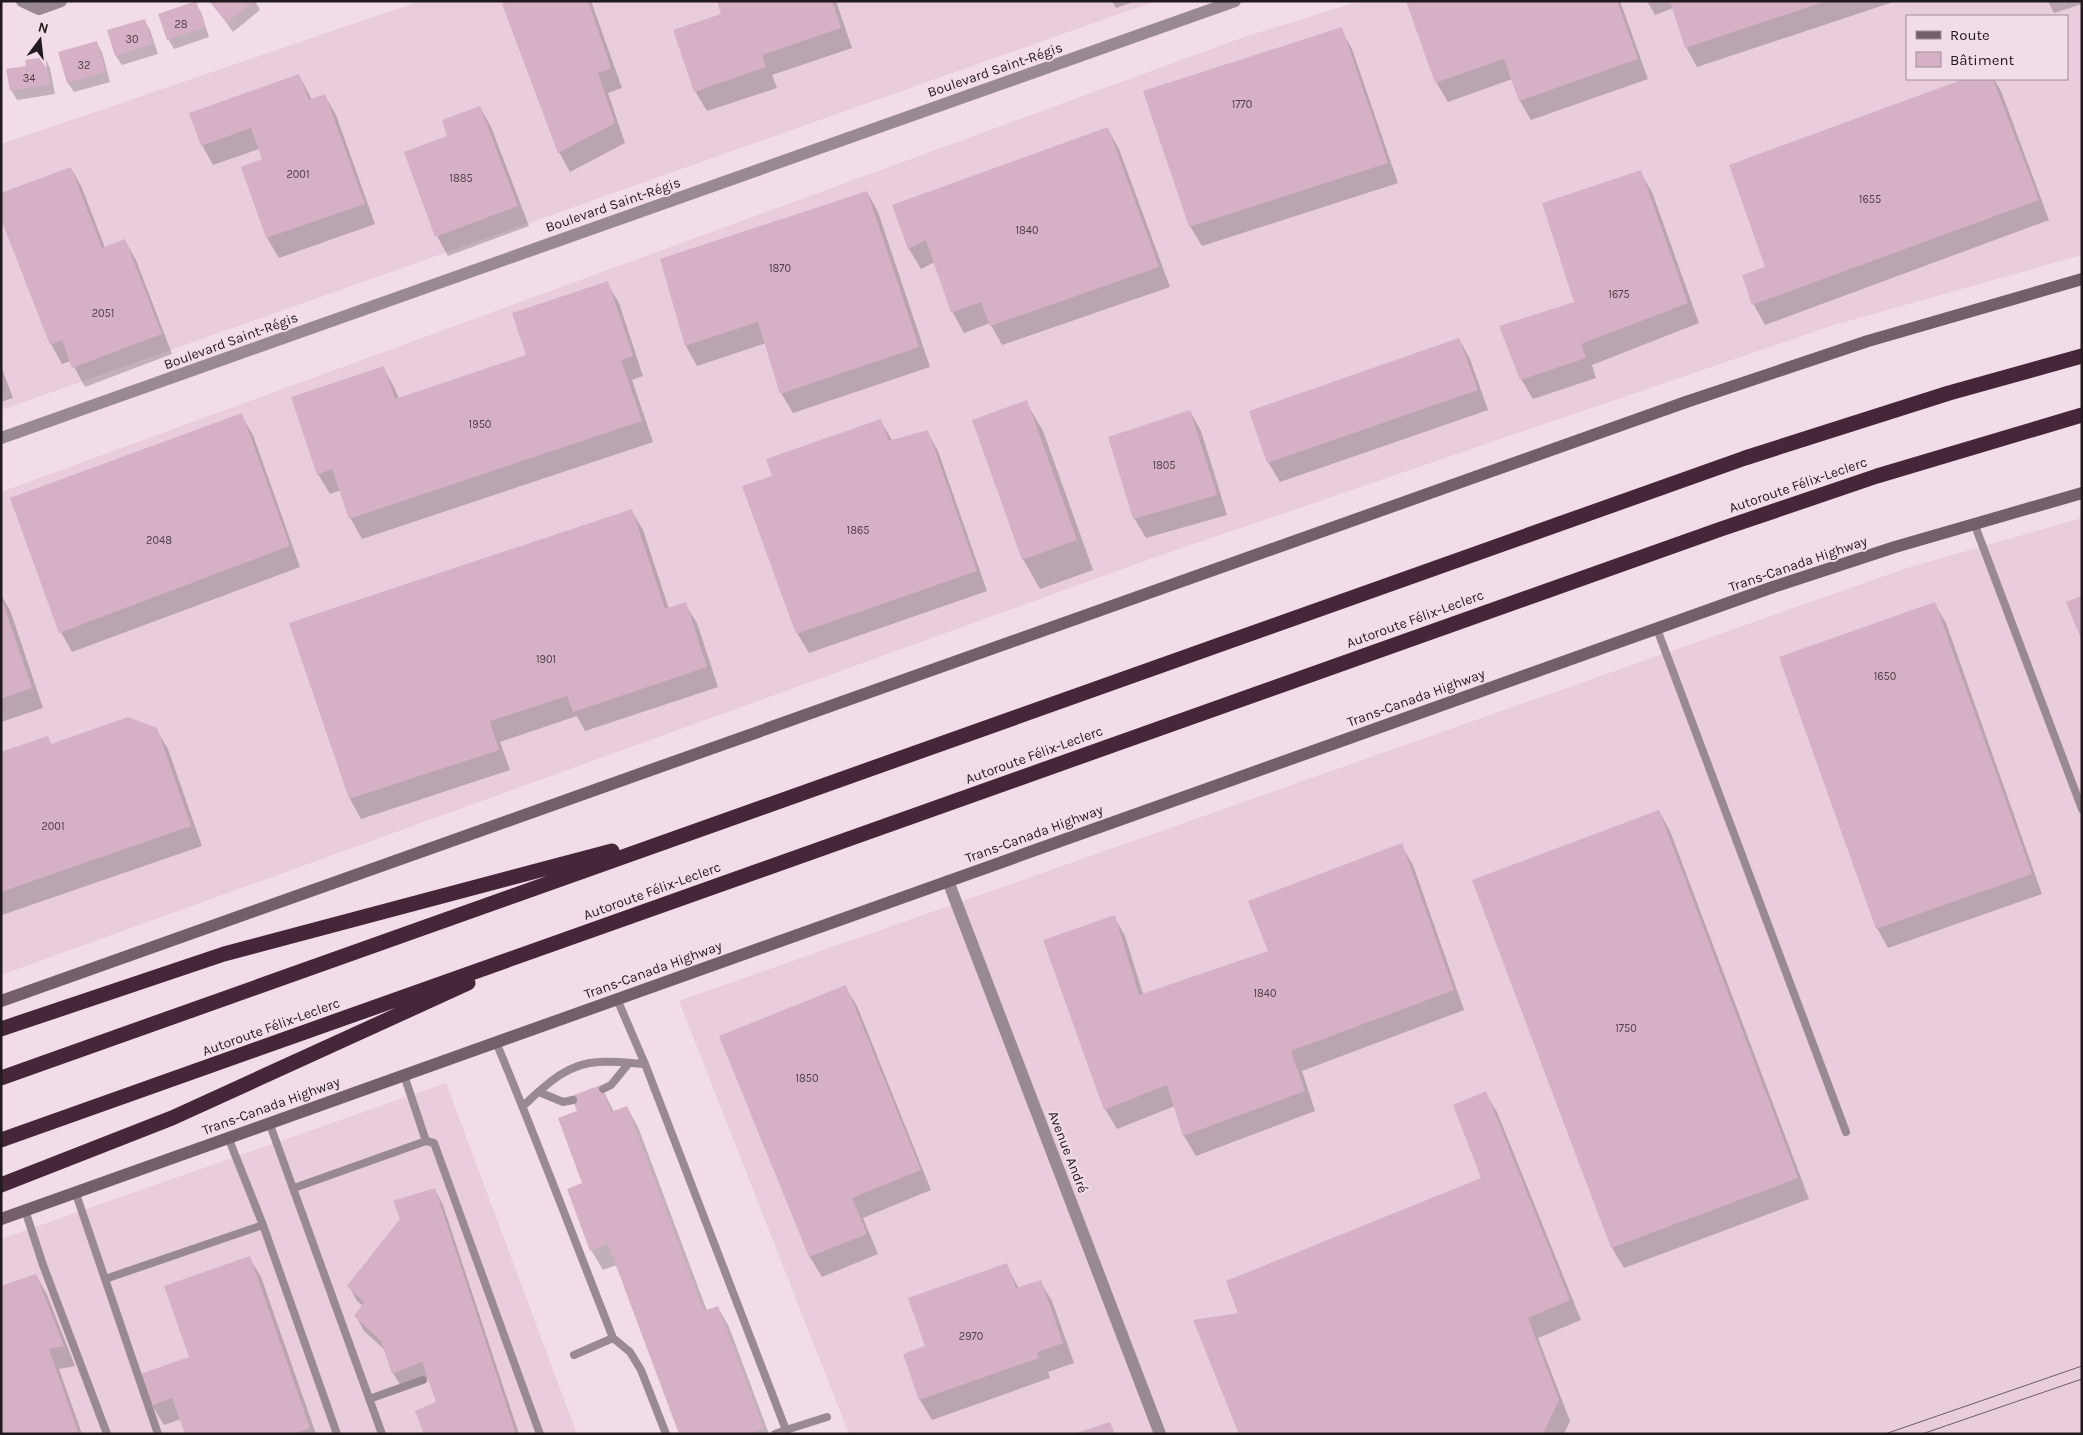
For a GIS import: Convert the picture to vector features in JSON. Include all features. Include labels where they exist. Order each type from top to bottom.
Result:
[{"type":"highway","points":[[1,1078],[1745,458],[1949,393],[2082,356]]},
{"type":"highway","name":"Autoroute Félix-Leclerc","points":[[1,1140],[1721,528],[1877,476],[2082,416]]},
{"type":"highway","points":[[1,1029],[224,954],[715,824]]},
{"type":"highway","points":[[1,1184],[172,1118],[572,936]]},
{"type":"main road","points":[[1,1001],[1686,402],[1868,341],[2082,279]]},
{"type":"main road","name":"Trans-Canada Highway","points":[[1,1219],[1657,628],[1836,566],[2082,493]]},
{"type":"street","points":[[22,1],[39,9],[61,1]]},
{"type":"street","name":"Boulevard Saint-Régis","points":[[1,438],[1235,1]]},
{"type":"street","name":"Avenue André","points":[[948,881],[1160,1434]]},
{"type":"lane","points":[[1974,524],[2082,809]]},
{"type":"lane","points":[[1657,628],[1846,1132]]},
{"type":"lane","points":[[617,999],[645,1064],[786,1430]]},
{"type":"lane","points":[[496,1042],[523,1106],[540,1154],[613,1338],[630,1352],[641,1370],[666,1434]]},
{"type":"lane","points":[[523,1106],[553,1079],[577,1065],[598,1062],[645,1064]]},
{"type":"lane","points":[[603,1089],[611,1086],[629,1064]]},
{"type":"lane","points":[[404,1075],[426,1141]]},
{"type":"lane","points":[[539,1092],[563,1102],[573,1100]]},
{"type":"lane","points":[[269,1122],[382,1434]]},
{"type":"lane","points":[[228,1137],[263,1225],[337,1434]]},
{"type":"lane","points":[[294,1188],[426,1141],[434,1143],[540,1434]]},
{"type":"lane","points":[[75,1191],[158,1434]]},
{"type":"lane","points":[[25,1210],[43,1265],[106,1434]]},
{"type":"lane","points":[[105,1279],[263,1225]]},
{"type":"lane","points":[[574,1354],[613,1338]]},
{"type":"lane","points":[[369,1399],[422,1380]]},
{"type":"lane","points":[[775,1434],[827,1417]]},
{"type":"shaded area","points":[[420,1],[1156,1],[1,410],[1,144]]},
{"type":"shaded area","points":[[1361,1],[2082,1],[2082,255],[1834,325],[1150,559],[1,975],[1,492],[1244,37]]},
{"type":"shaded area","points":[[2082,518],[2082,1434],[849,1434],[679,1001],[1907,568]]},
{"type":"shaded area","points":[[446,1083],[577,1434],[1,1434],[1,1239]]},
{"type":"building","points":[[196,1],[205,27],[167,40],[158,14]]},
{"type":"building","points":[[209,1],[253,1],[227,23]]},
{"type":"building","points":[[510,1],[588,1],[611,68],[598,73],[615,123],[558,153],[502,4]]},
{"type":"building","points":[[717,1],[832,1],[841,28],[762,55],[766,67],[694,92],[673,30],[721,14]]},
{"type":"building","points":[[1406,1],[1617,1],[1638,59],[1519,101],[1504,59],[1435,83]]},
{"type":"building","points":[[1670,1],[1824,1],[1824,2],[1685,48]]},
{"type":"building","points":[[145,19],[153,44],[115,56],[107,30]]},
{"type":"building","points":[[1342,27],[1388,163],[1189,227],[1143,91]]},
{"type":"building","points":[[97,41],[106,72],[67,83],[58,52]]},
{"type":"building","points":[[45,57],[50,84],[10,91],[6,69],[26,66],[25,60]]},
{"type":"building","points":[[299,74],[309,100],[325,94],[365,204],[266,238],[241,167],[262,159],[251,128],[201,146],[189,113]]},
{"type":"building","points":[[1961,80],[1993,80],[2039,200],[1752,305],[1742,275],[1765,267],[1729,165]]},
{"type":"building","points":[[480,106],[518,206],[435,237],[404,152],[447,136],[442,120]]},
{"type":"building","points":[[1108,127],[1159,267],[990,326],[981,302],[951,313],[926,240],[908,249],[892,205]]},
{"type":"building","points":[[71,167],[102,248],[125,239],[162,334],[72,368],[62,340],[50,345],[1,219],[1,193]]},
{"type":"building","points":[[1641,170],[1688,303],[1581,344],[1586,358],[1520,380],[1499,326],[1574,302],[1542,203]]},
{"type":"building","points":[[867,191],[919,347],[780,394],[758,322],[685,346],[660,259]]},
{"type":"building","points":[[608,281],[633,356],[621,360],[642,421],[349,519],[332,469],[317,475],[291,397],[384,366],[395,399],[526,355],[512,313]]},
{"type":"building","points":[[1459,338],[1478,390],[1267,463],[1249,411]]},
{"type":"building","points":[[1027,400],[1077,540],[1022,560],[972,420]]},
{"type":"building","points":[[1190,410],[1217,495],[1133,519],[1108,437]]},
{"type":"building","points":[[242,413],[290,546],[59,633],[10,498]]},
{"type":"building","points":[[881,419],[889,441],[928,430],[977,571],[796,634],[742,486],[772,476],[766,459]]},
{"type":"building","points":[[632,509],[665,609],[686,602],[707,667],[573,712],[567,696],[490,721],[499,750],[349,799],[289,623]]},
{"type":"building","points":[[2082,596],[2082,641],[2066,602]]},
{"type":"building","points":[[1,597],[32,688],[1,699]]},
{"type":"building","points":[[1935,602],[2032,874],[1876,929],[1779,657]]},
{"type":"building","points":[[128,717],[157,728],[191,826],[1,892],[1,752],[48,736],[51,744]]},
{"type":"building","points":[[1659,810],[1798,1178],[1611,1248],[1472,880]]},
{"type":"building","points":[[1402,843],[1454,990],[1291,1051],[1305,1091],[1183,1136],[1167,1085],[1104,1110],[1043,940],[1115,915],[1139,995],[1268,951],[1248,901]]},
{"type":"building","points":[[846,985],[921,1170],[852,1198],[867,1234],[809,1257],[719,1036]]},
{"type":"building","points":[[601,1085],[611,1112],[627,1106],[704,1311],[718,1306],[764,1428],[749,1434],[679,1434],[608,1244],[590,1251],[567,1189],[582,1183],[558,1118],[577,1111],[571,1096]]},
{"type":"building","points":[[1486,1091],[1570,1300],[1528,1318],[1559,1400],[1543,1434],[1239,1434],[1193,1320],[1238,1313],[1226,1281],[1481,1178],[1453,1105]]},
{"type":"building","points":[[435,1188],[516,1434],[424,1434],[415,1411],[436,1402],[422,1362],[392,1374],[381,1341],[354,1316],[364,1302],[347,1286],[400,1219],[393,1201]]},
{"type":"building","points":[[250,1256],[310,1428],[294,1434],[185,1434],[172,1398],[151,1406],[140,1374],[189,1357],[164,1286]]},
{"type":"building","points":[[1007,1263],[1016,1288],[1041,1280],[1063,1343],[1037,1352],[1039,1358],[919,1400],[903,1354],[925,1346],[908,1298]]},
{"type":"building","points":[[36,1274],[64,1346],[49,1349],[79,1434],[1,1434],[1,1286]]},
{"type":"building","points":[[1110,1422],[1115,1434],[1076,1434],[1076,1433]]},
{"type":"tram line","points":[[1885,1434],[2082,1366]]},
{"type":"tram line","points":[[1922,1434],[2082,1379]]}]
